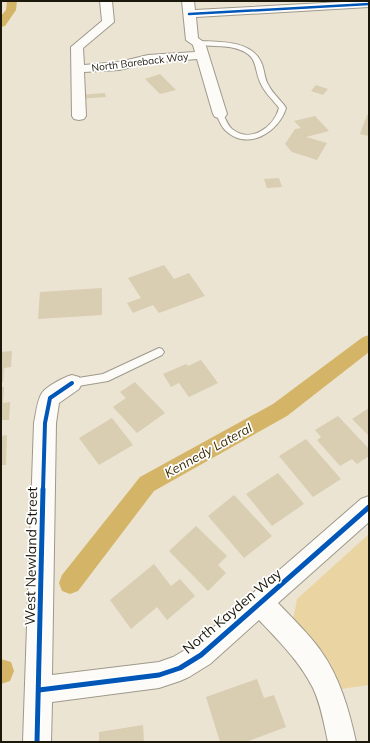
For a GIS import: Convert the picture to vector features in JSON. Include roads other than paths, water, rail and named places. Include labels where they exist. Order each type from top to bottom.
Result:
[{"type":"street","points":[[79,116],[77,47],[108,22],[106,1]]},
{"type":"street","points":[[220,114],[200,49],[192,40],[188,7],[369,4]]},
{"type":"street","name":"North Bareback Way","points":[[78,69],[120,66],[200,49]]},
{"type":"street","name":"West Newland Street","points":[[37,742],[45,423],[50,398],[72,383]]},
{"type":"street","name":"North Kayden Way","points":[[39,690],[159,675],[180,668],[200,655],[369,507]]},
{"type":"street","points":[[260,602],[311,660],[326,687],[337,718],[342,742]]},
{"type":"lane","points":[[200,49],[223,44],[238,48],[251,54],[257,59],[264,85],[284,108],[282,115],[267,132],[260,136],[250,137],[233,133],[226,127],[220,114]]},
{"type":"lane","points":[[72,383],[104,378],[159,352]]},
{"type":"waterway","points":[[1,24],[11,10],[12,1]]},
{"type":"waterway","name":"Kennedy Lateral","points":[[70,583],[147,484],[280,410],[369,342]]}]
